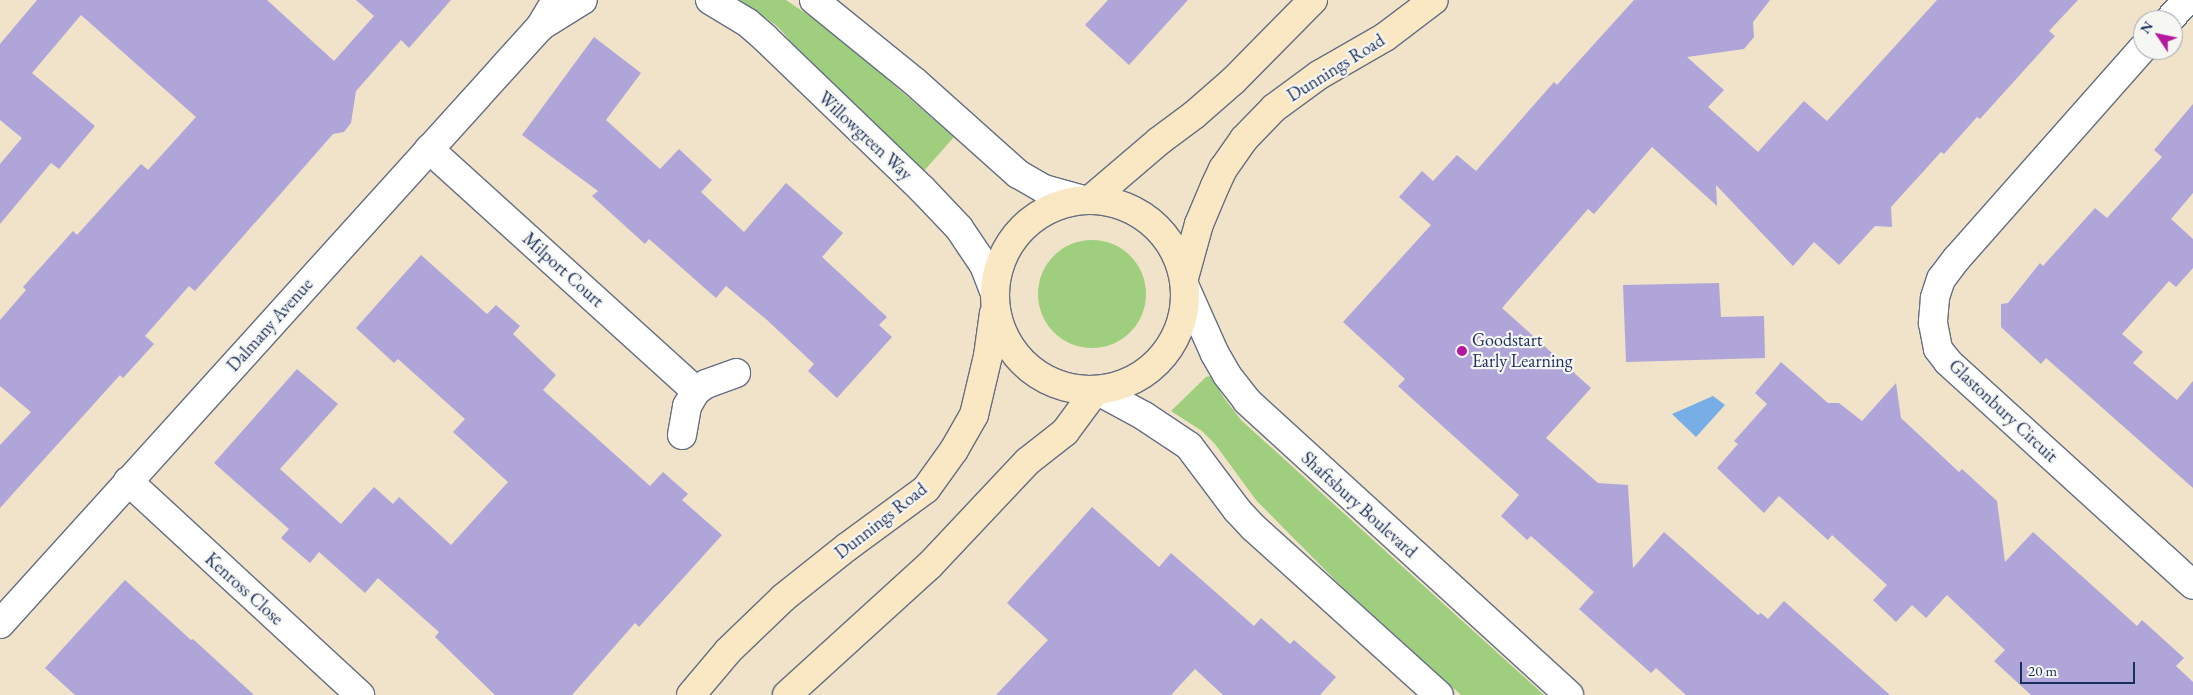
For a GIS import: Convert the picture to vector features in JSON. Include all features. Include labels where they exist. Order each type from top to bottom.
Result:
[{"type":"main road","points":[[1087,200],[1220,92],[1313,0]]},
{"type":"main road","name":"Dunnings Road","points":[[1184,282],[1199,224],[1224,169],[1244,139],[1274,108],[1319,75],[1385,37],[1434,0]]},
{"type":"main road","name":"Dunnings Road","points":[[691,695],[728,652],[783,598],[847,547],[926,489],[954,450],[974,415],[988,356],[1000,267],[1006,251],[1022,230],[1050,209],[1087,200]]},
{"type":"main road","points":[[995,297],[1002,332],[1013,351],[1027,367],[1054,384],[1075,389],[1097,390],[1114,388],[1137,378],[1162,357],[1180,328],[1184,313],[1184,282],[1179,261],[1171,245],[1154,224],[1132,210],[1116,203],[1087,200]]},
{"type":"main road","points":[[787,695],[929,566],[1028,462],[1065,432],[1097,390]]},
{"type":"street","name":"Dalmany Avenue","points":[[0,624],[540,27],[556,0]]},
{"type":"street","name":"Dalmany Avenue","points":[[540,27],[583,0]]},
{"type":"street","name":"Willowgreen Way","points":[[710,0],[748,23],[765,38],[922,189],[959,228],[984,265],[995,297]]},
{"type":"street","points":[[814,0],[915,82],[1018,174],[1044,189],[1087,200]]},
{"type":"street","points":[[2178,10],[2187,0]]},
{"type":"street","name":"Glastonbury Circuit","points":[[2133,59],[1957,258],[1941,279],[1935,298],[1933,323],[1938,349],[1948,362],[2193,585]]},
{"type":"street","name":"Milport Court","points":[[429,149],[696,391]]},
{"type":"street","name":"Shaftsbury Boulevard","points":[[1184,282],[1215,354],[1227,375],[1247,401],[1569,695]]},
{"type":"street","points":[[682,435],[687,406],[696,391],[706,384],[736,373]]},
{"type":"street","points":[[1097,390],[1144,416],[1189,446],[1237,510],[1254,528],[1438,695]]},
{"type":"street","name":"Kenross Close","points":[[128,482],[360,695]]},
{"type":"green space","points":[[740,0],[786,0],[833,32],[954,137],[923,172],[845,102],[777,26]]},
{"type":"green space","points":[[1092,240],[1113,244],[1130,256],[1142,273],[1146,294],[1142,315],[1130,332],[1113,344],[1092,348],[1071,344],[1054,332],[1042,315],[1038,294],[1042,273],[1054,256],[1071,244]]},
{"type":"green space","points":[[1211,376],[1224,398],[1241,420],[1544,695],[1461,695],[1340,585],[1256,500],[1215,444],[1202,431],[1171,411],[1206,377]]},
{"type":"water","points":[[1713,396],[1725,405],[1696,437],[1672,414]]},
{"type":"building","points":[[37,0],[267,0],[334,61],[374,16],[356,0],[451,0],[409,48],[401,40],[356,91],[351,123],[344,132],[333,134],[195,291],[189,286],[145,336],[154,344],[123,378],[120,375],[0,508],[0,445],[31,412],[0,386],[0,320],[26,290],[23,287],[73,231],[77,235],[141,164],[148,170],[196,117],[81,15],[32,73],[95,126],[59,169],[51,163],[0,224],[0,164],[22,138],[0,120],[0,44]]},
{"type":"building","points":[[1108,0],[1188,0],[1129,65],[1085,25]]},
{"type":"building","points":[[1634,0],[1770,0],[1753,22],[1754,37],[1744,49],[1687,57],[1724,90],[1708,107],[1758,152],[1804,101],[1827,121],[1937,0],[2078,0],[2049,31],[2055,36],[1980,119],[1977,117],[1944,154],[1941,152],[1891,207],[1892,227],[1875,226],[1839,265],[1814,242],[1793,266],[1716,185],[1717,206],[1652,147],[1594,214],[1588,209],[1502,308],[1591,388],[1546,438],[1598,483],[1628,485],[1633,568],[1664,532],[1758,615],[1761,613],[1768,619],[1784,601],[1890,695],[1686,695],[1656,668],[1651,673],[1579,609],[1594,592],[1531,536],[1527,540],[1501,516],[1519,495],[1398,386],[1405,379],[1343,322],[1431,225],[1399,197],[1422,171],[1433,181],[1457,155],[1476,171],[1554,82],[1557,85]]},
{"type":"building","points":[[594,37],[641,73],[606,120],[660,169],[679,149],[712,180],[701,192],[744,232],[786,183],[843,233],[822,257],[887,317],[879,325],[892,337],[837,398],[808,371],[814,364],[767,320],[726,286],[716,298],[649,239],[645,244],[592,196],[598,191],[522,135]]},
{"type":"building","points":[[2193,104],[2193,193],[2171,219],[2193,239],[2193,268],[2176,287],[2169,281],[2122,334],[2143,352],[2133,363],[2177,400],[2193,381],[2193,488],[2046,358],[2041,364],[2001,327],[2001,304],[2008,303],[2040,263],[2043,266],[2095,208],[2107,218],[2162,157],[2154,150]]},
{"type":"building","points":[[421,255],[487,314],[496,305],[520,326],[513,334],[556,375],[543,390],[650,486],[663,472],[688,494],[682,500],[722,535],[639,627],[635,623],[572,695],[495,695],[435,637],[439,632],[378,578],[365,593],[319,552],[310,563],[281,538],[289,529],[214,463],[297,369],[338,404],[280,469],[341,524],[374,487],[393,504],[399,497],[451,545],[508,482],[453,432],[465,419],[398,359],[394,363],[356,328]]},
{"type":"building","points":[[1719,283],[1721,317],[1764,316],[1765,358],[1626,362],[1623,285]]},
{"type":"building","points":[[1781,362],[1828,403],[1839,403],[1862,421],[1896,383],[1901,418],[1959,472],[1962,469],[1997,501],[2005,562],[2033,532],[2137,626],[2142,620],[2184,658],[2176,666],[2193,682],[2193,695],[2031,695],[1994,661],[2005,650],[1947,595],[1926,618],[1912,605],[1896,622],[1873,600],[1887,585],[1832,535],[1828,540],[1779,496],[1764,513],[1717,468],[1738,444],[1734,441],[1767,404],[1755,393]]},
{"type":"building","points":[[1092,507],[1159,567],[1171,553],[1254,626],[1261,618],[1290,644],[1294,640],[1336,677],[1320,695],[1223,695],[1195,669],[1171,695],[996,695],[1048,640],[1007,603]]},
{"type":"building","points":[[125,580],[254,695],[75,695],[45,668]]},
{"type":"place","name":"Goodstart Early Learning","points":[[1462,351]]}]
